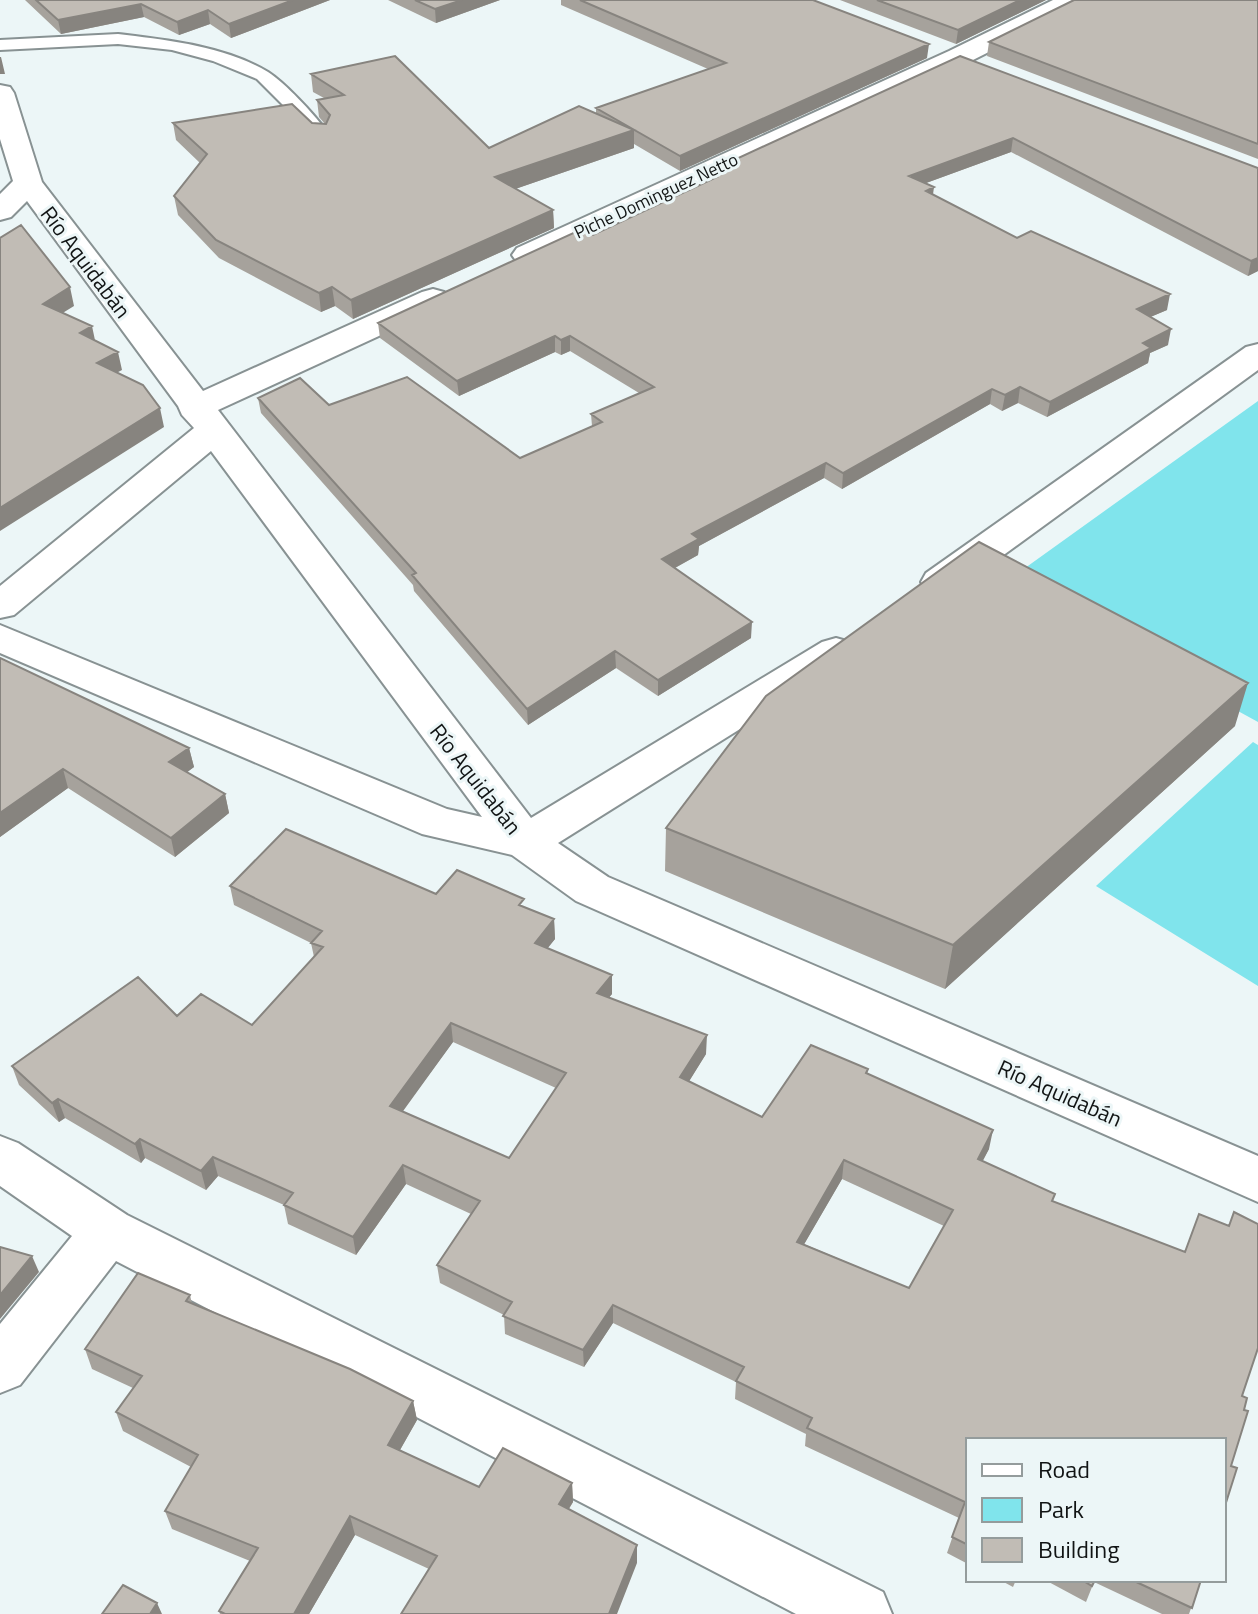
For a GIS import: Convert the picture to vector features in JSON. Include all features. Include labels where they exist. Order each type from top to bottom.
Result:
[{"type":"street","name":"Piche Dominguez Netto","points":[[497,269],[958,57],[1073,0]]},
{"type":"street","points":[[917,41],[987,68]]},
{"type":"street","name":"Río Aquidabán","points":[[0,93],[14,197],[204,420],[525,842],[592,889],[1258,1180]]},
{"type":"street","points":[[0,606],[204,420],[454,289]]},
{"type":"street","points":[[912,603],[1258,354]]},
{"type":"street","points":[[0,638],[438,823],[525,842],[872,629]]},
{"type":"street","points":[[0,1158],[108,1231],[861,1614]]},
{"type":"street","points":[[0,1367],[108,1231]]},
{"type":"lane","points":[[0,45],[118,39],[173,45],[219,58],[263,76],[322,135]]},
{"type":"green space","points":[[1258,401],[1258,722],[1004,583]]},
{"type":"green space","points":[[1253,742],[1258,745],[1258,986],[1096,886]]},
{"type":"building","points":[[36,0],[293,0],[229,24],[208,10],[177,22],[141,4],[58,20]]},
{"type":"building","points":[[415,0],[462,0],[435,9]]},
{"type":"building","points":[[580,0],[813,0],[929,44],[680,156],[596,108],[726,63]]},
{"type":"building","points":[[877,0],[1020,0],[958,30]]},
{"type":"building","points":[[1074,0],[1258,0],[1258,144],[989,42]]},
{"type":"building","points":[[395,56],[489,148],[579,106],[634,130],[495,177],[553,210],[351,300],[332,287],[319,293],[216,240],[174,196],[207,154],[173,123],[292,104],[312,123],[326,124],[330,115],[317,100],[344,95],[311,74]]},
{"type":"building","points":[[960,56],[1258,168],[1258,258],[1251,261],[1013,138],[909,176],[934,187],[926,191],[1017,238],[1031,231],[1170,294],[1137,309],[1171,329],[1143,343],[1151,348],[1050,402],[1020,387],[1005,395],[992,389],[843,473],[826,463],[692,534],[699,539],[662,559],[752,622],[658,680],[615,651],[527,709],[412,575],[416,573],[258,398],[300,378],[329,405],[407,377],[520,458],[602,422],[591,414],[654,387],[570,336],[561,340],[555,336],[457,381],[378,323],[582,229],[593,235],[717,177],[708,172]]},
{"type":"building","points":[[21,225],[70,287],[43,304],[92,326],[80,333],[118,352],[97,363],[143,385],[160,408],[0,508],[0,238]]},
{"type":"building","points":[[979,542],[1248,683],[953,945],[666,828],[766,696]]},
{"type":"building","points":[[0,658],[189,748],[169,762],[225,794],[171,838],[63,769],[0,813]]},
{"type":"building","points":[[286,829],[436,894],[457,870],[524,899],[519,905],[554,919],[535,943],[612,975],[597,993],[707,1035],[680,1077],[762,1117],[811,1045],[993,1130],[978,1159],[1055,1194],[1052,1201],[1185,1252],[1199,1214],[1229,1226],[1234,1212],[1258,1224],[1258,1348],[1242,1396],[1247,1398],[1244,1410],[1248,1411],[1231,1466],[1237,1468],[1226,1503],[1226,1438],[966,1438],[966,1544],[952,1537],[965,1502],[807,1428],[812,1418],[736,1381],[744,1367],[613,1305],[583,1350],[503,1316],[512,1302],[437,1265],[480,1201],[403,1165],[353,1237],[284,1205],[293,1193],[213,1157],[201,1171],[140,1139],[135,1144],[58,1099],[52,1103],[12,1066],[138,977],[177,1016],[201,994],[252,1025],[323,947],[311,943],[322,931],[230,886]],"holes":[[[451,1023],[566,1073],[509,1158],[390,1106]],[[844,1160],[953,1210],[909,1288],[797,1242]]]},
{"type":"building","points":[[0,1247],[32,1256],[0,1295]]},
{"type":"building","points":[[138,1273],[190,1295],[186,1301],[350,1369],[413,1401],[388,1445],[479,1487],[503,1448],[572,1483],[559,1504],[637,1545],[609,1614],[401,1614],[437,1556],[350,1516],[294,1614],[225,1614],[219,1611],[258,1548],[165,1511],[198,1455],[116,1412],[142,1376],[85,1349]]},
{"type":"building","points":[[1136,1582],[1200,1582],[1192,1608]]},
{"type":"building","points":[[123,1585],[157,1603],[150,1614],[102,1614]]}]
